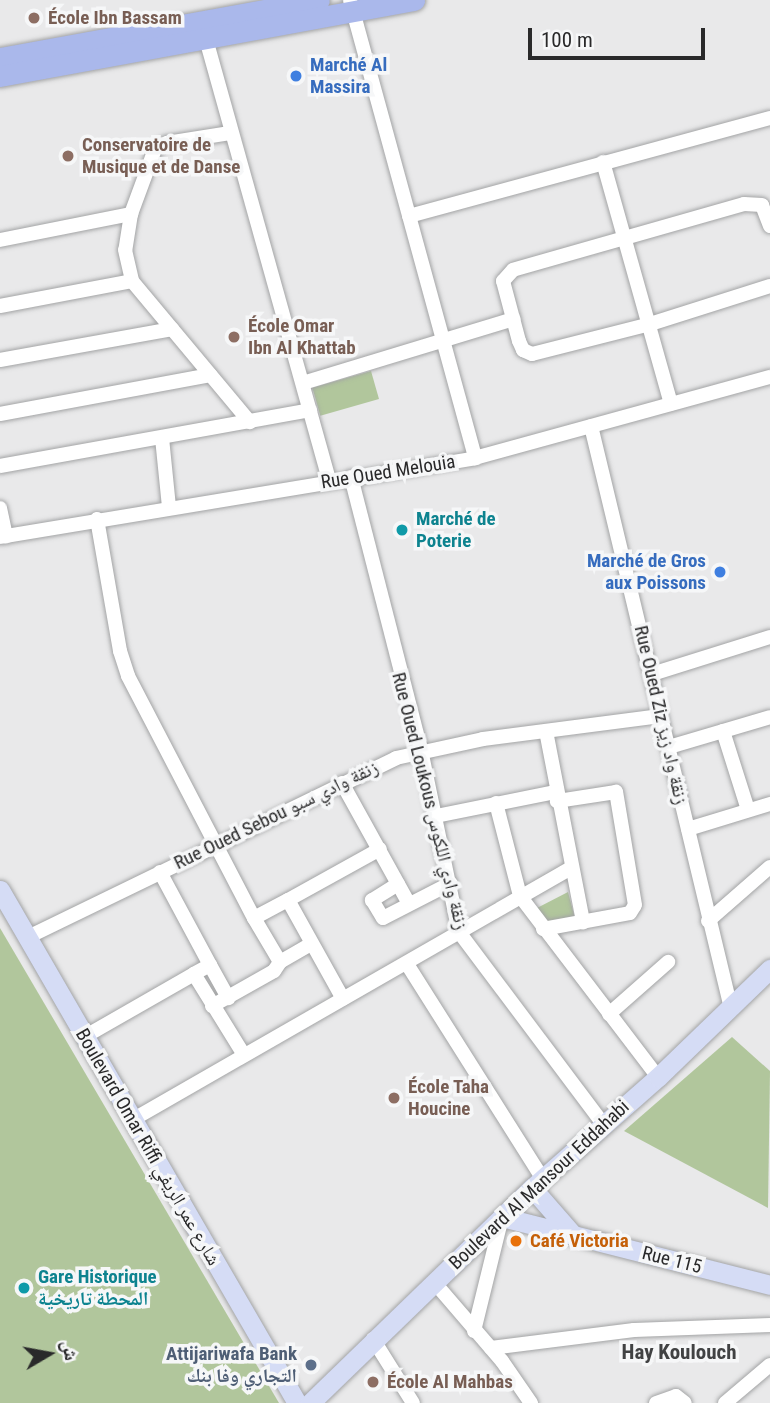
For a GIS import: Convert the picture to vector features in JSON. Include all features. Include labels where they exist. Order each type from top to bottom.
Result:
[{"type":"main road","points":[[0,76],[206,39],[351,7],[414,0]]},
{"type":"main road","points":[[0,58],[236,7],[308,1]]},
{"type":"street","points":[[351,7],[475,458]]},
{"type":"street","points":[[206,39],[230,133],[329,480]]},
{"type":"street","points":[[409,216],[770,117]]},
{"type":"street","points":[[230,133],[167,143],[155,149],[131,214],[125,250],[132,281],[250,422]]},
{"type":"street","points":[[603,162],[671,404]]},
{"type":"street","points":[[770,226],[762,205],[755,202],[624,236],[506,273],[503,281],[523,350],[532,354],[647,325],[770,286]]},
{"type":"street","points":[[0,240],[131,214]]},
{"type":"street","points":[[0,306],[132,281]]},
{"type":"street","points":[[303,383],[514,319]]},
{"type":"street","points":[[0,359],[172,329]]},
{"type":"street","points":[[0,414],[210,375]]},
{"type":"street","name":"Rue Oued Melouia","points":[[3,537],[329,480],[475,458],[770,377]]},
{"type":"street","points":[[0,466],[310,410]]},
{"type":"street","name":"Rue Oued Ziz زنقة واد زيز","points":[[592,426],[708,922],[730,1004]]},
{"type":"street","points":[[162,438],[169,508]]},
{"type":"street","name":"Rue Oued Loukous زنقة وادي اللكوس","points":[[351,477],[421,750],[451,883],[459,933],[603,1124]]},
{"type":"street","points":[[0,508],[3,537]]},
{"type":"street","points":[[97,519],[120,651],[128,676],[254,918],[280,962]]},
{"type":"street","points":[[652,674],[770,637]]},
{"type":"street","name":"Rue Oued Sebou زنقة وادي سبو","points":[[28,937],[342,783],[421,750],[661,716]]},
{"type":"street","points":[[669,747],[770,717]]},
{"type":"street","points":[[546,731],[556,796],[583,922]]},
{"type":"street","points":[[723,731],[748,810]]},
{"type":"street","points":[[342,783],[409,904]]},
{"type":"street","points":[[436,816],[496,803],[556,796],[617,794],[635,909],[543,929]]},
{"type":"street","points":[[496,803],[520,896],[658,1077]]},
{"type":"street","points":[[688,829],[770,804]]},
{"type":"street","points":[[254,918],[380,849]]},
{"type":"street","points":[[708,922],[770,867]]},
{"type":"street","points":[[132,1120],[572,868]]},
{"type":"street","points":[[160,872],[228,998]]},
{"type":"street","points":[[398,884],[372,901],[384,918],[451,883]]},
{"type":"street","name":"Boulevard Omar Riffi شارع عمر الريفي","points":[[0,890],[297,1403]]},
{"type":"street","points":[[288,900],[343,999]]},
{"type":"street","points":[[212,1006],[274,971],[280,962],[311,944]]},
{"type":"street","points":[[609,1014],[668,962]]},
{"type":"street","points":[[407,964],[538,1183],[574,1236]]},
{"type":"street","points":[[84,1037],[210,965]]},
{"type":"street","name":"Boulevard Al Mansour Eddahabi","points":[[310,1403],[373,1339],[538,1183],[658,1077],[730,1004],[768,973]]},
{"type":"street","points":[[194,974],[244,1055]]},
{"type":"street","points":[[474,1331],[502,1217]]},
{"type":"street","name":"Rue 115","points":[[502,1217],[769,1281]]},
{"type":"street","points":[[434,1282],[491,1348],[531,1403]]},
{"type":"street","points":[[491,1348],[648,1329],[770,1325]]},
{"type":"street","points":[[373,1339],[413,1403]]},
{"type":"street","points":[[726,1403],[770,1365]]},
{"type":"street","points":[[656,1403],[676,1396],[685,1403]]},
{"type":"green space","points":[[371,371],[379,399],[320,416],[312,388]]},
{"type":"green space","points":[[568,892],[576,922],[548,925],[537,908]]},
{"type":"green space","points":[[0,928],[279,1403],[0,1403]]},
{"type":"green space","points":[[732,1037],[770,1071],[768,1208],[624,1131]]},
{"type":"place","name":"École Ibn Bassam","points":[[34,18]]},
{"type":"place","name":"Marché Al Massira","points":[[296,76]]},
{"type":"place","name":"Conservatoire de Musique et de Danse","points":[[68,156]]},
{"type":"place","name":"École Omar Ibn Al Khattab","points":[[234,337]]},
{"type":"place","name":"Marché de Poterie","points":[[402,530]]},
{"type":"place","name":"Marché de Gros aux Poissons","points":[[720,572]]},
{"type":"place","name":"École Taha Houcine","points":[[394,1098]]},
{"type":"place","name":"Café Victoria","points":[[516,1241]]},
{"type":"place","name":"Gare Historique المحطة تاريخية","points":[[24,1288]]},
{"type":"place","name":"Attijariwafa Bank التجاري وفا بنك","points":[[311,1365]]},
{"type":"place","name":"École Al Mahbas","points":[[373,1382]]},
{"type":"district","name":"Hay Koulouch","points":[[679,1352]]}]
